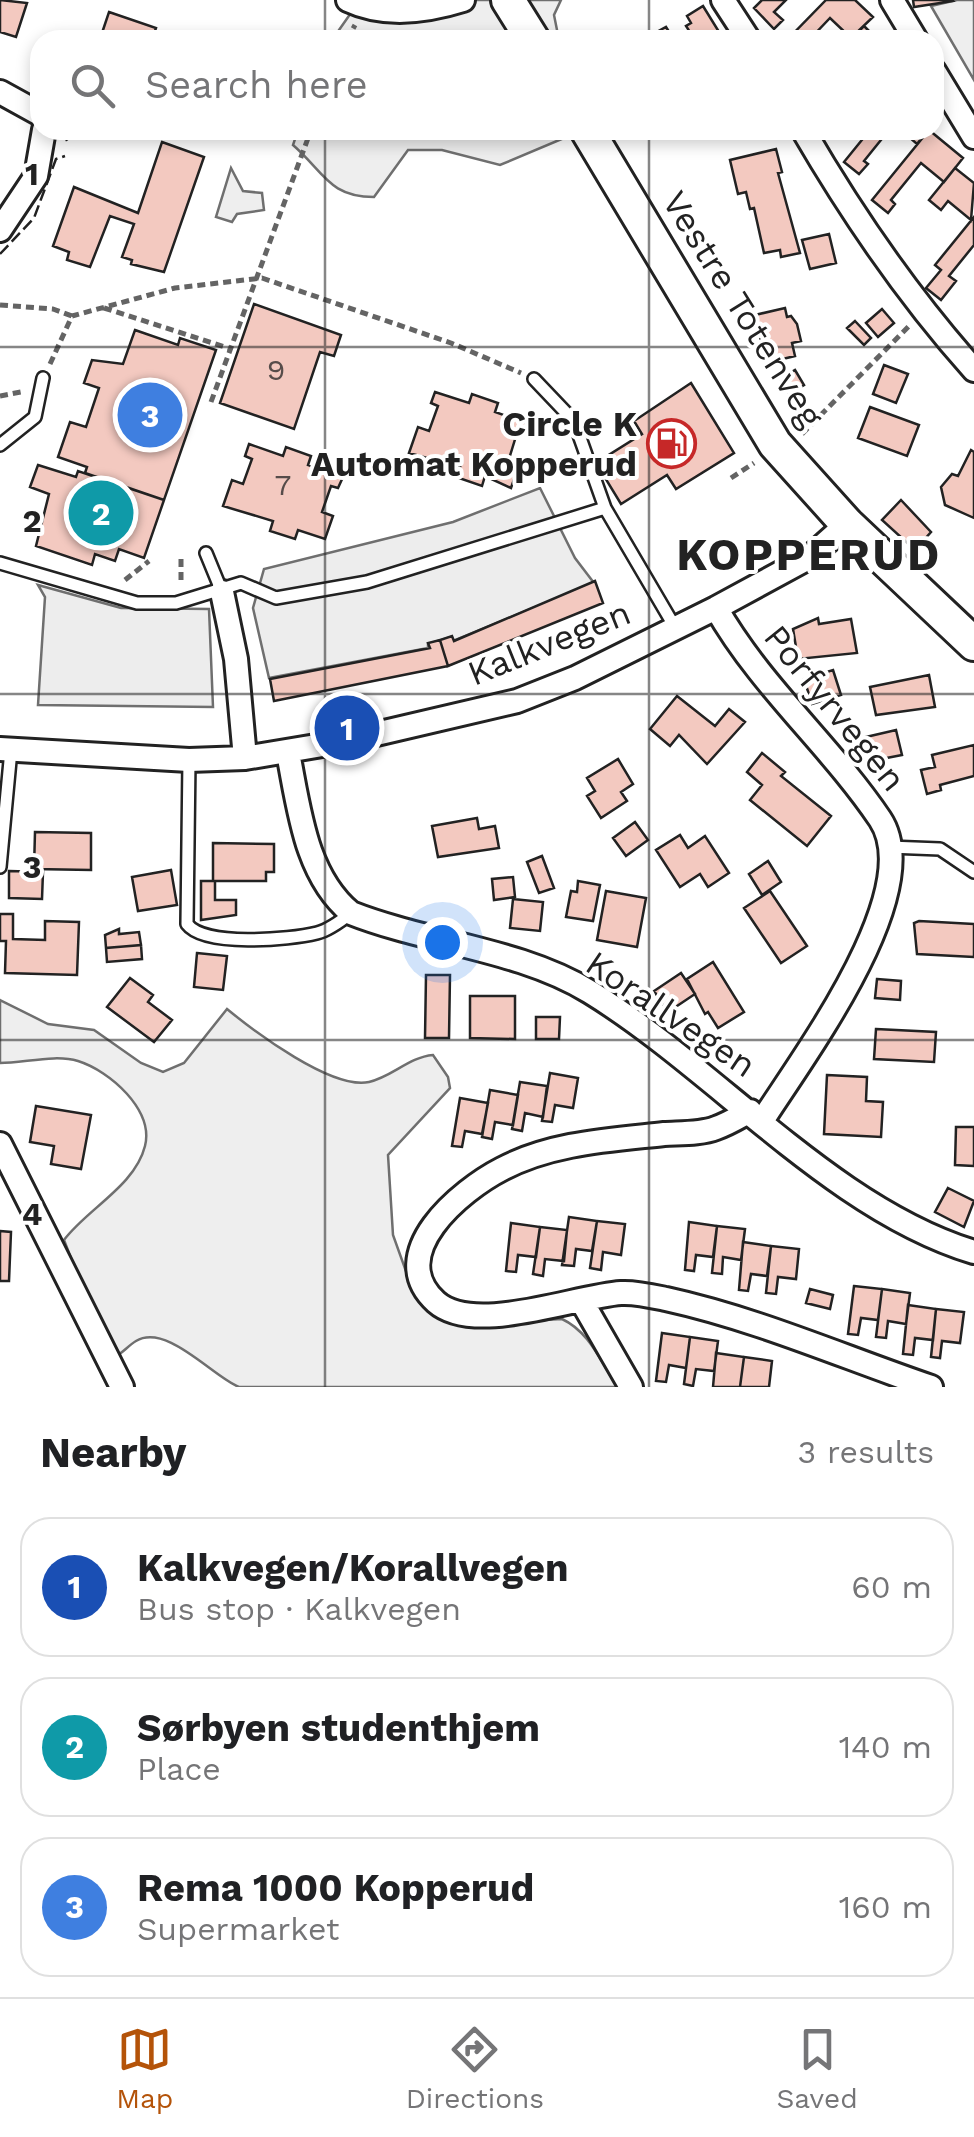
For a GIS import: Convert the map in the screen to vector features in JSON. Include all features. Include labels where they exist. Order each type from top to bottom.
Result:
[{"type":"main road","points":[[508,0],[526,30]]},
{"type":"main road","name":"Vestre Totenveg","points":[[593,140],[773,451],[974,644]]},
{"type":"street","points":[[348,0],[366,8],[408,12],[463,0]]},
{"type":"street","points":[[722,0],[742,30]]},
{"type":"street","points":[[892,0],[910,30]]},
{"type":"street","points":[[944,87],[974,137]]},
{"type":"street","points":[[0,92],[30,108]]},
{"type":"street","points":[[0,230],[36,176],[42,140]]},
{"type":"street","points":[[808,140],[865,235],[923,312],[974,370]]},
{"type":"street","name":"Kalkvegen","points":[[6,750],[189,760],[245,758],[517,701],[676,629],[810,558],[846,524]]},
{"type":"street","points":[[222,592],[236,660],[245,758]]},
{"type":"street","name":"Porfyrvegen","points":[[716,608],[742,654],[882,823],[893,859],[887,897],[867,946],[756,1116]]},
{"type":"street","points":[[288,752],[312,860],[332,898],[351,913]]},
{"type":"street","name":"Korallvegen","points":[[351,913],[513,961],[587,990],[673,1049],[881,1212],[974,1252]]},
{"type":"street","points":[[756,1116],[714,1129],[550,1150],[503,1168],[441,1216],[422,1244],[418,1264],[423,1283],[437,1303],[456,1312],[484,1316],[623,1292],[663,1298],[722,1313],[932,1387]]},
{"type":"street","points":[[0,1144],[122,1387]]},
{"type":"street","points":[[581,1300],[631,1387]]},
{"type":"lane","points":[[0,445],[35,416],[43,378]]},
{"type":"lane","points":[[534,379],[574,421],[605,508],[676,629]]},
{"type":"lane","points":[[0,563],[137,604],[176,603],[222,592],[241,583],[276,598],[367,582],[605,508]]},
{"type":"lane","points":[[206,553],[222,592]]},
{"type":"lane","name":"Kalkvegen","points":[[0,867],[6,750]]},
{"type":"lane","points":[[189,760],[186,924],[192,931],[220,940],[316,933],[351,913]]},
{"type":"lane","points":[[890,847],[940,849],[974,872]]},
{"type":"path","points":[[211,402],[307,140]]},
{"type":"path","points":[[0,305],[52,309],[72,316],[214,280],[255,279],[451,343],[534,379]]},
{"type":"path","points":[[101,307],[228,348]]},
{"type":"path","points":[[731,478],[804,433],[923,312]]},
{"type":"path","points":[[0,396],[18,394],[43,378],[72,316]]},
{"type":"path","points":[[110,598],[150,561]]},
{"type":"shaded area","points":[[360,0],[561,0],[554,15],[557,30],[339,30]]},
{"type":"shaded area","points":[[974,0],[974,80],[931,6]]},
{"type":"shaded area","points":[[295,140],[559,140],[500,165],[442,150],[408,150],[374,197],[337,188],[293,145]]},
{"type":"shaded area","points":[[231,168],[243,191],[262,193],[264,210],[237,214],[232,222],[216,217]]},
{"type":"shaded area","points":[[540,488],[575,558],[594,583],[453,641],[451,637],[428,644],[428,648],[269,678],[253,608],[264,569],[453,522]]},
{"type":"shaded area","points":[[38,585],[121,608],[209,609],[213,707],[38,705],[45,597]]},
{"type":"shaded area","points":[[0,1000],[48,1024],[94,1030],[141,1063],[163,1072],[184,1063],[227,1009],[295,1057],[353,1082],[369,1082],[433,1055],[448,1077],[450,1088],[388,1155],[393,1235],[412,1288],[458,1325],[562,1319],[588,1340],[618,1387],[239,1387],[175,1345],[148,1337],[110,1359],[64,1240],[121,1185],[140,1160],[145,1146],[143,1119],[116,1083],[78,1061],[0,1063]]},
{"type":"building","points":[[0,0],[27,3],[16,37],[0,32]]},
{"type":"building","points":[[762,0],[786,0],[774,12],[783,20],[774,29],[754,8]]},
{"type":"building","points":[[826,0],[855,0],[873,17],[859,30],[843,30],[830,18],[819,30],[797,30]]},
{"type":"building","points":[[913,0],[952,0],[953,1],[914,7]]},
{"type":"building","points":[[703,6],[718,30],[689,30],[686,26],[691,23],[687,16]]},
{"type":"building","points":[[109,12],[156,28],[155,30],[103,30]]},
{"type":"building","points":[[862,140],[881,140],[859,174],[844,162]]},
{"type":"building","points":[[921,140],[941,140],[963,158],[944,182],[921,163],[891,200],[895,204],[888,213],[872,200]]},
{"type":"building","points":[[162,142],[204,157],[164,272],[131,264],[132,260],[122,257],[134,224],[110,216],[90,267],[67,260],[69,252],[53,246],[74,187],[138,213]]},
{"type":"building","points":[[776,149],[782,172],[778,173],[800,253],[781,257],[780,250],[764,253],[754,208],[750,209],[746,192],[738,194],[730,160]]},
{"type":"building","points":[[955,168],[974,183],[971,220],[948,201],[941,210],[929,200]]},
{"type":"building","points":[[974,217],[974,245],[949,276],[956,281],[941,300],[926,288],[941,270],[935,265]]},
{"type":"building","points":[[829,234],[836,263],[810,269],[802,240]]},
{"type":"building","points":[[254,304],[341,335],[334,356],[320,352],[294,429],[220,403]]},
{"type":"building","points":[[785,308],[787,317],[791,316],[797,324],[801,341],[792,343],[795,356],[766,363],[755,315]]},
{"type":"building","points":[[882,309],[894,323],[878,337],[866,323]]},
{"type":"building","points":[[855,321],[871,338],[864,345],[847,328]]},
{"type":"building","points":[[135,330],[178,345],[180,338],[216,350],[164,500],[85,473],[87,467],[58,457],[70,422],[86,427],[99,388],[84,383],[92,360],[123,364]]},
{"type":"building","points":[[884,365],[908,374],[896,403],[873,394]]},
{"type":"building","points":[[795,370],[804,385],[789,394],[780,379]]},
{"type":"building","points":[[691,383],[734,453],[676,489],[667,475],[621,504],[596,463],[642,434],[634,421]]},
{"type":"building","points":[[435,392],[469,403],[472,394],[498,403],[495,412],[529,424],[525,435],[517,433],[509,459],[520,462],[511,488],[485,476],[482,486],[456,477],[460,467],[409,453],[418,427],[429,431],[438,406],[431,403]]},
{"type":"building","points":[[870,407],[919,425],[907,456],[858,438]]},
{"type":"building","points":[[249,444],[283,456],[286,447],[311,456],[308,465],[343,477],[338,488],[331,486],[322,512],[333,516],[325,539],[298,530],[295,539],[270,531],[273,521],[223,506],[232,480],[243,484],[252,459],[245,456]]},
{"type":"building","points":[[971,450],[974,518],[945,505],[941,487],[952,474],[958,476]]},
{"type":"building","points":[[38,465],[76,477],[78,471],[164,500],[144,558],[119,549],[115,561],[95,554],[92,565],[36,546],[49,494],[30,487]]},
{"type":"building","points":[[901,500],[931,532],[915,550],[882,520]]},
{"type":"building","points":[[595,581],[603,603],[448,666],[440,640],[452,636],[454,641]]},
{"type":"building","points":[[818,618],[819,624],[851,619],[857,653],[798,659],[793,629]]},
{"type":"building","points":[[440,640],[448,666],[274,701],[270,679],[430,648],[428,643]]},
{"type":"building","points":[[833,670],[841,695],[812,704],[804,679]]},
{"type":"building","points":[[929,675],[935,707],[876,715],[870,687]]},
{"type":"building","points":[[677,696],[715,726],[729,709],[745,722],[707,764],[679,735],[670,746],[650,729]]},
{"type":"building","points":[[896,730],[902,755],[871,761],[866,737]]},
{"type":"building","points":[[974,745],[974,776],[940,785],[941,790],[927,794],[921,770],[935,767],[932,755]]},
{"type":"building","points":[[762,753],[785,772],[781,776],[831,816],[807,846],[750,800],[762,785],[747,772]]},
{"type":"building","points":[[618,759],[633,784],[621,792],[627,801],[601,818],[587,796],[595,791],[587,778]]},
{"type":"building","points":[[477,818],[479,829],[495,826],[499,848],[438,857],[432,826]]},
{"type":"building","points":[[635,822],[648,840],[626,856],[613,838]]},
{"type":"building","points":[[35,832],[91,833],[91,870],[34,869]]},
{"type":"building","points":[[680,835],[688,848],[705,836],[729,873],[708,887],[700,874],[680,887],[656,850]]},
{"type":"building","points":[[213,843],[274,844],[274,872],[266,872],[266,881],[213,881]]},
{"type":"building","points":[[542,856],[554,888],[539,893],[527,862]]},
{"type":"building","points":[[768,861],[781,882],[762,895],[749,874]]},
{"type":"building","points":[[171,870],[177,905],[138,911],[132,877]]},
{"type":"building","points":[[9,871],[43,872],[42,899],[9,898]]},
{"type":"building","points":[[513,877],[515,897],[494,900],[492,879]]},
{"type":"building","points":[[201,881],[215,881],[215,900],[236,900],[236,915],[201,920]]},
{"type":"building","points":[[578,881],[600,885],[593,921],[566,917],[571,891],[577,892]]},
{"type":"building","points":[[606,891],[646,898],[637,947],[597,940]]},
{"type":"building","points":[[770,891],[807,946],[781,963],[744,908]]},
{"type":"building","points":[[513,899],[543,902],[540,931],[510,928]]},
{"type":"building","points":[[0,914],[13,914],[13,939],[45,940],[45,921],[79,922],[77,975],[5,973],[6,941],[0,941]]},
{"type":"building","points":[[914,923],[974,924],[974,957],[917,954]]},
{"type":"building","points":[[119,929],[119,934],[139,932],[141,945],[106,948],[105,935]]},
{"type":"building","points":[[141,945],[142,959],[107,962],[106,948]]},
{"type":"building","points":[[197,953],[227,956],[223,990],[194,987]]},
{"type":"building","points":[[713,962],[744,1012],[718,1028],[708,1012],[705,1014],[687,979]]},
{"type":"building","points":[[681,973],[695,994],[668,1012],[654,991]]},
{"type":"building","points":[[426,975],[450,975],[449,1038],[425,1038]]},
{"type":"building","points":[[130,978],[153,995],[148,1002],[172,1020],[154,1042],[107,1007]]},
{"type":"building","points":[[877,979],[901,981],[900,1000],[875,998]]},
{"type":"building","points":[[470,996],[515,996],[515,1039],[470,1038]]},
{"type":"building","points":[[536,1017],[560,1017],[559,1039],[536,1039]]},
{"type":"building","points":[[876,1029],[936,1032],[934,1062],[874,1059]]},
{"type":"building","points":[[550,1073],[578,1078],[573,1108],[555,1105],[552,1122],[542,1121]]},
{"type":"building","points":[[827,1075],[867,1077],[866,1101],[883,1102],[881,1137],[824,1134]]},
{"type":"building","points":[[520,1082],[547,1086],[543,1117],[525,1113],[522,1131],[512,1129]]},
{"type":"building","points":[[490,1090],[518,1095],[513,1125],[495,1122],[492,1139],[482,1137]]},
{"type":"building","points":[[460,1098],[488,1103],[482,1134],[465,1131],[462,1147],[452,1146]]},
{"type":"building","points":[[36,1106],[91,1115],[81,1169],[51,1164],[54,1146],[30,1142]]},
{"type":"building","points":[[956,1127],[974,1127],[974,1166],[955,1165]]},
{"type":"building","points":[[948,1188],[974,1201],[964,1227],[935,1212]]},
{"type":"building","points":[[569,1217],[597,1221],[592,1251],[576,1249],[574,1266],[562,1265]]},
{"type":"building","points":[[597,1221],[625,1224],[621,1255],[603,1252],[601,1270],[590,1268]]},
{"type":"building","points":[[689,1222],[717,1226],[713,1257],[696,1255],[694,1271],[685,1270]]},
{"type":"building","points":[[511,1223],[540,1227],[536,1257],[518,1255],[516,1272],[506,1271]]},
{"type":"building","points":[[717,1226],[745,1229],[741,1260],[723,1257],[722,1274],[712,1273]]},
{"type":"building","points":[[540,1227],[567,1230],[564,1261],[545,1259],[543,1276],[533,1274]]},
{"type":"building","points":[[0,1231],[11,1232],[9,1281],[0,1281]]},
{"type":"building","points":[[743,1242],[771,1246],[767,1276],[751,1274],[748,1291],[739,1290]]},
{"type":"building","points":[[771,1246],[799,1249],[796,1279],[778,1277],[776,1294],[766,1293]]},
{"type":"building","points":[[854,1286],[882,1289],[878,1320],[861,1318],[858,1335],[848,1334]]},
{"type":"building","points":[[810,1289],[833,1295],[830,1309],[806,1303]]},
{"type":"building","points":[[882,1289],[910,1293],[906,1324],[888,1321],[886,1338],[876,1337]]},
{"type":"building","points":[[908,1305],[936,1309],[933,1340],[915,1338],[913,1355],[903,1354]]},
{"type":"building","points":[[936,1309],[964,1312],[960,1343],[942,1341],[940,1358],[931,1357]]},
{"type":"building","points":[[662,1333],[690,1337],[686,1368],[669,1365],[666,1382],[656,1381]]},
{"type":"building","points":[[690,1337],[718,1341],[714,1371],[696,1369],[693,1386],[684,1384]]},
{"type":"building","points":[[716,1353],[744,1357],[740,1387],[713,1387]]},
{"type":"building","points":[[744,1357],[772,1361],[769,1387],[740,1387]]},
{"type":"fence","points":[[67,140],[69,145]]},
{"type":"fence","points":[[0,254],[34,218],[56,159],[65,156]]},
{"type":"place","name":"Rema 1000 Kopperud","points":[[150,415]]},
{"type":"place","name":"Circle K Automat Kopperud","points":[[672,444]]},
{"type":"place","name":"Sørbyen studenthjem","points":[[101,513]]},
{"type":"place","name":"Kalkvegen/Korallvegen","points":[[347,728]]},
{"type":"district","name":"KOPPERUD","points":[[809,554]]}]
